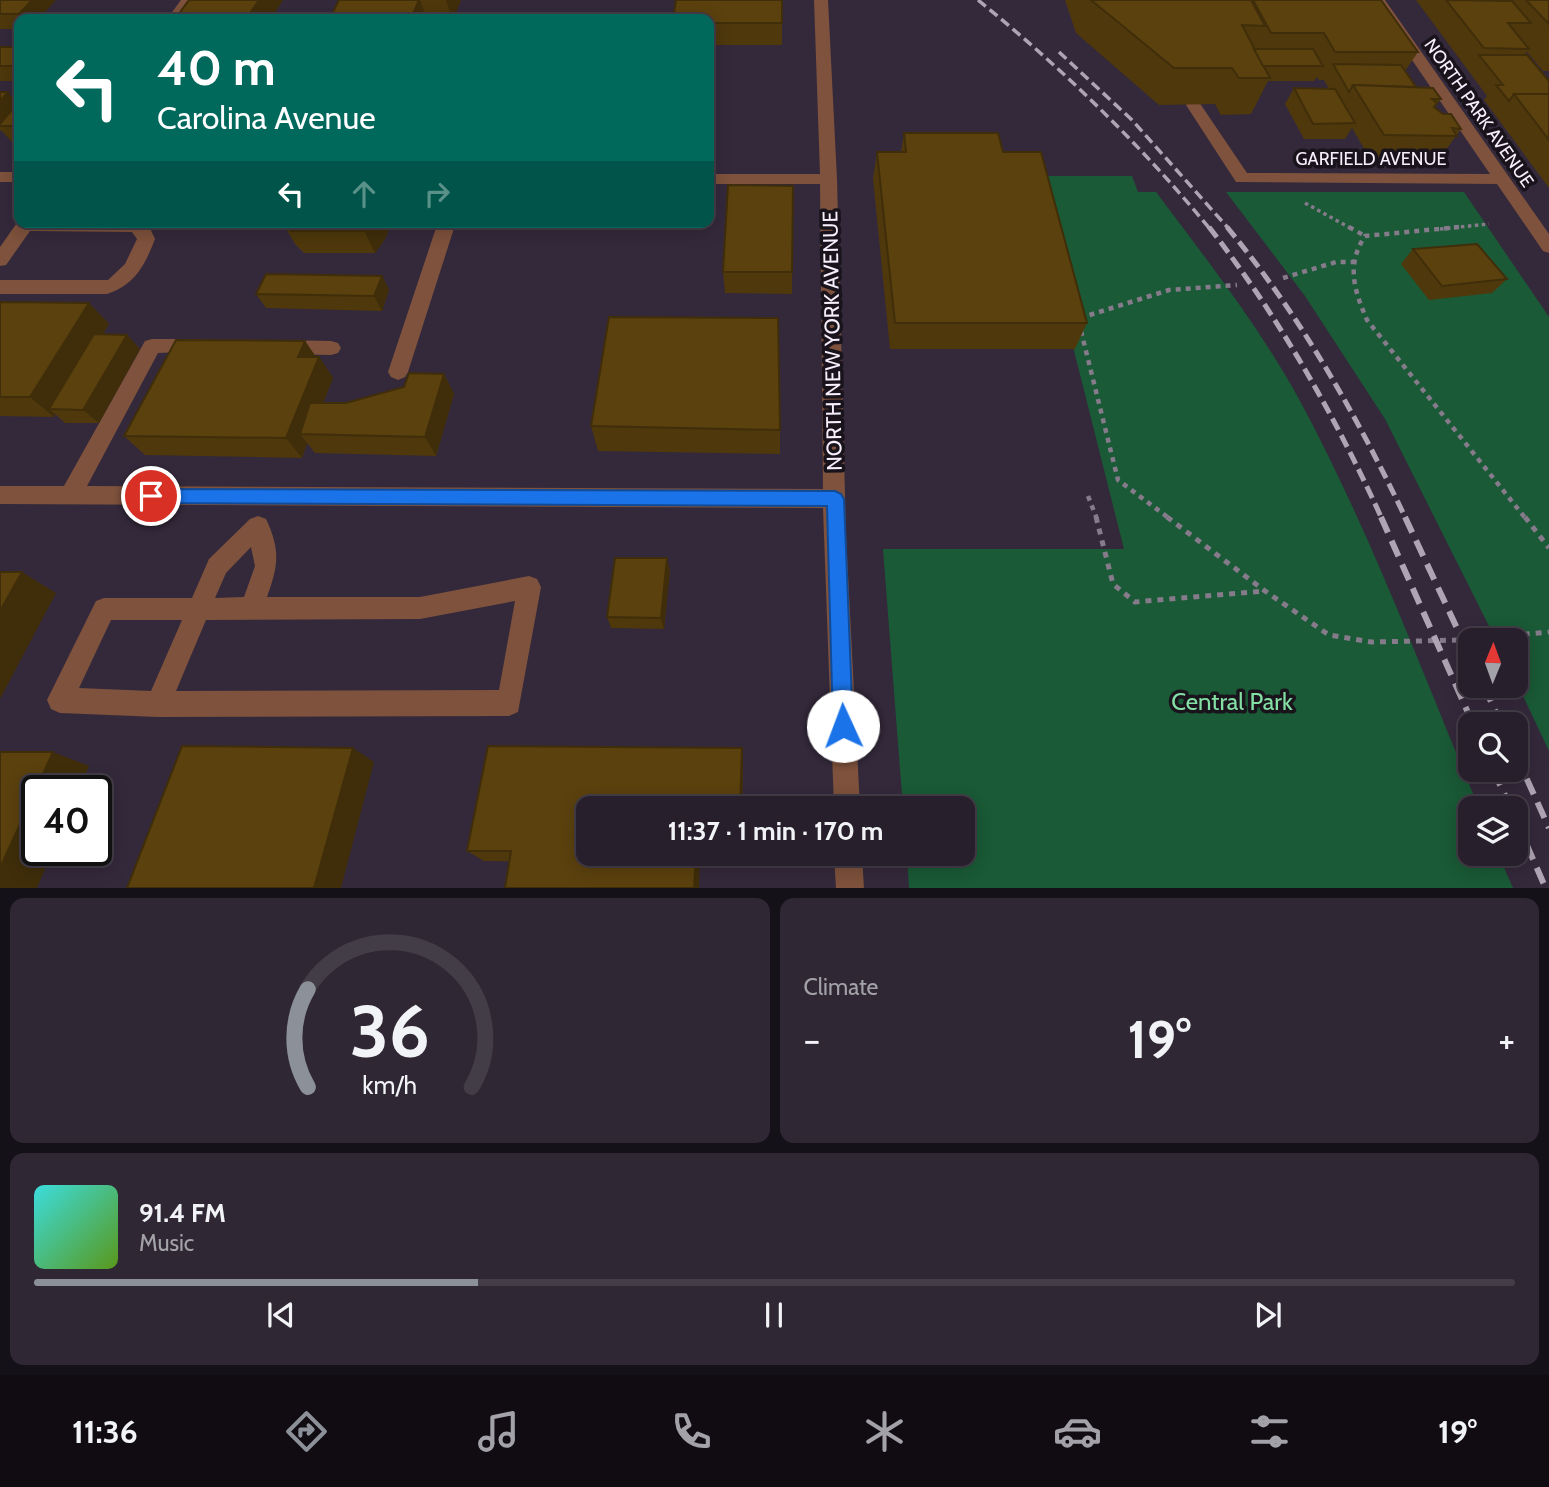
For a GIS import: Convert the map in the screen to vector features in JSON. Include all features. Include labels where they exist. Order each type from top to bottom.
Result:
[{"type":"street","name":"NORTH NEW YORK AVENUE","points":[[821,0],[828,36],[825,77],[846,796]]},
{"type":"street","name":"NORTH PARK AVENUE","points":[[1378,0],[1549,247]]},
{"type":"street","points":[[825,77],[843,77]]},
{"type":"street","name":"GARFIELD AVENUE","points":[[1194,104],[1242,178],[1501,179]]},
{"type":"street","points":[[827,133],[848,133]]},
{"type":"street","points":[[714,179],[829,179]]},
{"type":"street","points":[[0,260],[23,228]]},
{"type":"street","points":[[0,287],[107,287],[118,284],[126,278],[146,239],[143,230],[139,228]]},
{"type":"street","points":[[398,372],[445,228]]},
{"type":"street","points":[[70,496],[152,346],[221,347]]},
{"type":"street","points":[[262,347],[331,348]]},
{"type":"street","points":[[0,495],[835,499]]},
{"type":"street","points":[[158,704],[216,566],[258,526],[270,497]]},
{"type":"street","points":[[252,607],[267,566],[258,526]]},
{"type":"street","points":[[528,587],[509,703],[158,704],[60,700],[104,608],[198,607],[420,608],[528,587]]},
{"type":"street","points":[[849,866],[850,888]]},
{"type":"path","points":[[1305,203],[1365,236],[1489,224]]},
{"type":"path","points":[[1365,236],[1353,251],[1353,286],[1367,320],[1549,548]]},
{"type":"path","points":[[1283,278],[1336,262],[1353,262]]},
{"type":"path","points":[[1237,285],[1170,290],[1077,318],[1118,480],[1265,591],[1329,635],[1371,642],[1462,640],[1549,632]]},
{"type":"path","points":[[1087,496],[1097,519],[1113,584],[1135,602],[1265,591]]},
{"type":"green space","name":"Central Park","points":[[1030,176],[1132,176],[1138,192],[1156,192],[1250,320],[1300,401],[1349,500],[1458,757],[1458,782],[1468,782],[1474,796],[1458,796],[1458,866],[1503,866],[1513,888],[909,888],[908,866],[975,866],[975,796],[902,796],[883,549],[1124,549]]},
{"type":"green space","points":[[1226,192],[1464,192],[1549,317],[1549,751],[1524,698],[1528,698],[1528,628],[1490,628],[1385,419],[1305,296]]},
{"type":"building","points":[[0,0],[32,0],[19,14],[0,14]]},
{"type":"building","points":[[189,0],[259,0],[249,14],[179,14]]},
{"type":"building","points":[[339,0],[419,0],[413,14],[332,14]]},
{"type":"building","points":[[676,0],[782,0],[782,23],[714,23],[714,14],[674,14]]},
{"type":"building","points":[[1091,0],[1251,0],[1265,26],[1242,25],[1270,78],[1239,78],[1232,68],[1174,68]]},
{"type":"building","points":[[1253,0],[1381,0],[1418,52],[1335,52],[1324,33],[1271,33]]},
{"type":"building","points":[[1446,0],[1512,1],[1531,23],[1508,23],[1529,49],[1484,48]]},
{"type":"building","points":[[1526,0],[1549,0],[1549,24]]},
{"type":"building","points":[[0,47],[14,47],[14,66],[0,66]]},
{"type":"building","points":[[1254,49],[1313,49],[1323,66],[1263,66]]},
{"type":"building","points":[[1479,55],[1527,55],[1549,81],[1549,94],[1514,94],[1509,101],[1496,85],[1503,85]]},
{"type":"building","points":[[1333,64],[1401,65],[1416,87],[1353,85],[1349,92]]},
{"type":"building","points":[[1353,85],[1433,88],[1441,99],[1432,99],[1437,103],[1434,107],[1443,114],[1451,114],[1461,129],[1452,128],[1457,136],[1384,135]]},
{"type":"building","points":[[1294,88],[1335,89],[1355,123],[1313,124]]},
{"type":"building","points":[[0,92],[8,92],[0,101]]},
{"type":"building","points":[[1514,94],[1549,94],[1549,140]]},
{"type":"building","points":[[14,107],[14,126],[0,124]]},
{"type":"building","points":[[904,133],[998,133],[1003,152],[1041,152],[1087,323],[895,323],[877,152],[906,152]]},
{"type":"building","points":[[728,185],[793,186],[792,272],[723,272]]},
{"type":"building","points":[[288,228],[366,228],[364,231],[291,231]]},
{"type":"building","points":[[1477,244],[1507,279],[1442,286],[1413,249]]},
{"type":"building","points":[[266,274],[382,276],[374,296],[256,294]]},
{"type":"building","points":[[0,302],[89,303],[30,397],[0,397]]},
{"type":"building","points":[[609,317],[778,318],[780,430],[591,426]]},
{"type":"building","points":[[94,334],[127,335],[83,410],[49,409]]},
{"type":"building","points":[[176,340],[305,341],[298,357],[319,357],[286,438],[124,436]]},
{"type":"building","points":[[409,373],[444,374],[425,437],[300,434],[310,403],[346,403],[404,387]]},
{"type":"building","points":[[615,558],[667,558],[661,618],[607,617]]},
{"type":"building","points":[[0,572],[22,572],[0,611]]},
{"type":"building","points":[[182,746],[353,748],[314,888],[127,888]]},
{"type":"building","points":[[488,746],[742,748],[740,796],[576,796],[576,866],[695,866],[694,888],[505,888],[511,851],[467,851]]},
{"type":"building","points":[[0,752],[53,752],[42,775],[21,775],[21,822],[0,868]]},
{"type":"railway","points":[[978,0],[1100,108],[1210,229]]},
{"type":"railway","points":[[1059,52],[1132,120],[1229,229]]},
{"type":"railway","points":[[1209,227],[1259,296],[1304,368],[1382,519]]},
{"type":"railway","points":[[1227,227],[1279,295],[1326,367],[1368,442],[1406,519]]},
{"type":"railway","points":[[1381,517],[1468,712]]},
{"type":"railway","points":[[1405,517],[1458,630]]},
{"type":"railway","points":[[1489,698],[1496,712]]},
{"type":"railway","points":[[1499,782],[1505,796]]},
{"type":"railway","points":[[1528,782],[1549,828]]},
{"type":"railway","points":[[1528,848],[1546,888]]},
{"type":"route","points":[[151,496],[835,499],[843,726]]}]
